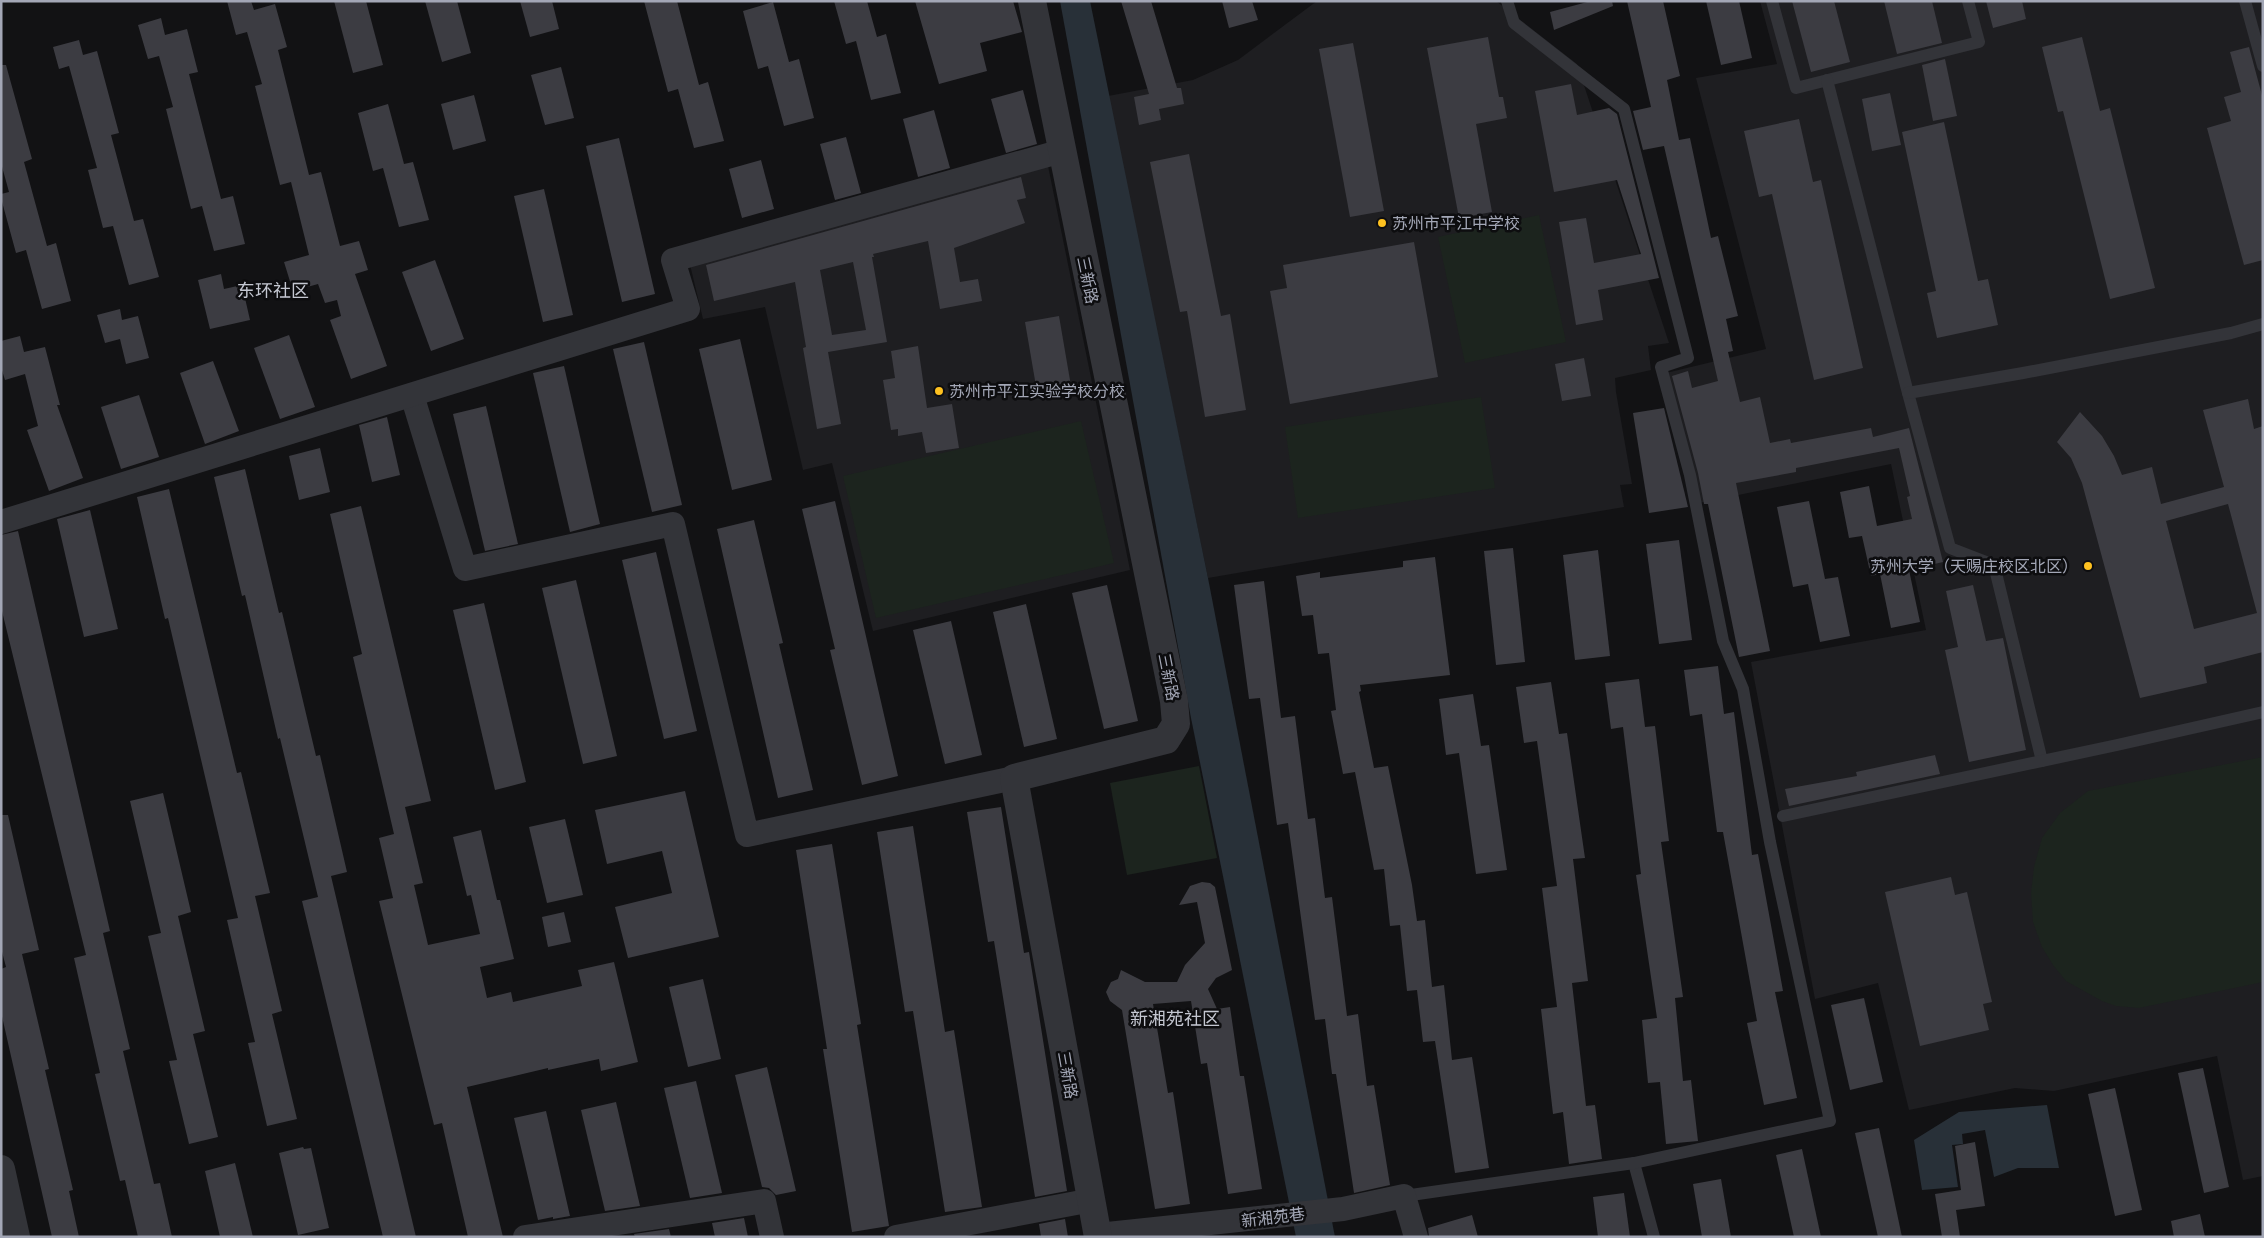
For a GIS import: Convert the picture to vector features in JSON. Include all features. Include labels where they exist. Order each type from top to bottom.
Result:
[{"type":"street","name":"三新路","points":[[1032,1],[1172,691],[1176,724],[1166,740],[1014,778],[1098,1236]]},
{"type":"street","points":[[1,522],[688,309],[673,260],[1062,151]]},
{"type":"street","points":[[412,395],[465,569],[673,524],[747,835],[1014,778]]},
{"type":"street","points":[[1,1169],[16,1237]]},
{"type":"street","points":[[1404,1196],[1416,1237]]},
{"type":"street","name":"新湘苑巷","points":[[1098,1236],[1288,1216],[1404,1196]]},
{"type":"street","points":[[896,1237],[1092,1200]]},
{"type":"street","points":[[525,1237],[764,1201],[772,1237]]},
{"type":"lane","points":[[1404,1196],[1634,1163],[1830,1121],[1770,842],[1743,689],[1723,641],[1690,475],[1661,366],[1688,358],[1624,109],[1514,23],[1507,1]]},
{"type":"lane","points":[[1772,1],[1796,88],[1979,42],[1968,1]]},
{"type":"lane","points":[[2245,1],[2263,66]]},
{"type":"lane","points":[[1827,80],[1950,548],[1994,565],[2042,761]]},
{"type":"lane","points":[[1908,393],[2032,372],[2231,333],[2263,324]]},
{"type":"lane","points":[[1783,816],[2263,712]]},
{"type":"lane","points":[[1634,1163],[1654,1237]]},
{"type":"shaded area","points":[[1060,1],[1090,1],[1208,578],[1335,1237],[1296,1237],[1191,718]]},
{"type":"shaded area","name":"苏州市平江中学校","points":[[1317,1],[1496,1],[1577,64],[1669,343],[1648,346],[1651,370],[1615,378],[1632,484],[1620,485],[1624,507],[1208,578],[1108,96],[1193,80],[1238,60]]},
{"type":"shaded area","name":"苏州大学（天赐庄校区北区）","points":[[1760,1],[2263,1],[2263,1176],[2243,1180],[2217,1056],[2054,1091],[2015,1088],[1909,1110],[1878,983],[1815,999],[1751,662],[1926,630],[1891,464],[1699,503],[1666,373],[1766,349],[1696,78],[1777,64]]},
{"type":"shaded area","name":"苏州市平江实验学校分校","points":[[1045,151],[1130,570],[873,631],[832,463],[803,470],[765,307],[703,319],[687,252]]},
{"type":"shaded area","points":[[1539,215],[1566,342],[1465,363],[1438,237]]},
{"type":"shaded area","points":[[1481,397],[1495,488],[1298,518],[1285,427]]},
{"type":"shaded area","points":[[1081,421],[1114,563],[876,618],[843,476]]},
{"type":"shaded area","points":[[2263,757],[2263,982],[2139,1008],[2116,1006],[2102,1001],[2066,981],[2042,947],[2033,922],[2031,893],[2034,867],[2042,838],[2060,813],[2088,791]]},
{"type":"shaded area","points":[[1199,766],[1217,858],[1127,875],[1110,783]]},
{"type":"shaded area","points":[[2047,1105],[2059,1168],[2018,1168],[1994,1177],[1985,1130],[1962,1134],[1963,1144],[1952,1145],[1958,1187],[1922,1190],[1914,1140],[1959,1112]]},
{"type":"building","points":[[227,1],[251,1],[254,10],[275,4],[287,47],[278,50],[309,175],[321,172],[340,246],[359,241],[368,270],[355,274],[387,366],[351,379],[330,320],[341,316],[337,300],[325,303],[318,284],[293,291],[284,262],[309,255],[291,182],[280,185],[255,86],[262,84],[247,32],[236,35]]},
{"type":"building","points":[[334,1],[366,1],[383,65],[353,73]]},
{"type":"building","points":[[425,1],[457,1],[471,53],[442,62]]},
{"type":"building","points":[[520,1],[552,1],[559,29],[530,37]]},
{"type":"building","points":[[644,1],[677,1],[699,85],[708,82],[724,141],[694,148],[678,89],[668,92]]},
{"type":"building","points":[[834,1],[867,1],[877,37],[886,34],[901,93],[871,100],[856,41],[846,44]]},
{"type":"building","points":[[915,1],[1013,1],[1022,32],[980,43],[987,71],[939,84]]},
{"type":"building","points":[[1121,1],[1151,1],[1177,88],[1181,88],[1184,104],[1159,109],[1161,120],[1139,125],[1134,97],[1149,94]]},
{"type":"building","points":[[1222,1],[1252,1],[1258,20],[1229,28]]},
{"type":"building","points":[[1591,1],[1612,1],[1613,6],[1554,30],[1550,12]]},
{"type":"building","points":[[1627,1],[1663,1],[1680,76],[1667,80],[1679,140],[1690,138],[1711,238],[1718,236],[1738,316],[1726,319],[1733,351],[1728,352],[1740,402],[1760,397],[1770,443],[1790,439],[1791,443],[1871,428],[1873,437],[1909,428],[1943,562],[1909,570],[1920,622],[1891,628],[1880,574],[1871,576],[1862,536],[1849,538],[1840,492],[1869,486],[1877,526],[1912,519],[1907,497],[1910,496],[1899,448],[1796,468],[1796,472],[1736,483],[1770,651],[1739,657],[1708,504],[1704,504],[1698,473],[1672,376],[1688,371],[1692,388],[1718,381],[1664,146],[1643,150],[1633,111],[1651,107]]},
{"type":"building","points":[[1706,1],[1739,1],[1752,58],[1721,65]]},
{"type":"building","points":[[1792,1],[1834,1],[1850,62],[1811,72]]},
{"type":"building","points":[[1884,1],[1932,1],[1942,43],[1897,54]]},
{"type":"building","points":[[1986,1],[2022,1],[2026,19],[1993,28]]},
{"type":"building","points":[[773,2],[789,62],[799,59],[814,118],[784,126],[768,66],[758,69],[743,11]]},
{"type":"building","points":[[161,18],[165,35],[187,29],[198,72],[189,74],[221,199],[233,196],[245,244],[214,251],[202,206],[191,209],[166,109],[173,107],[159,56],[148,59],[138,25]]},
{"type":"building","points":[[1488,37],[1499,97],[1503,97],[1507,118],[1476,124],[1492,212],[1459,218],[1427,48]]},
{"type":"building","points":[[2082,37],[2100,111],[2110,108],[2155,288],[2110,299],[2063,111],[2058,112],[2042,47]]},
{"type":"building","points":[[79,40],[83,55],[97,51],[119,133],[111,135],[134,221],[143,219],[159,277],[129,285],[113,226],[103,228],[88,170],[97,168],[69,66],[59,69],[53,47]]},
{"type":"building","points":[[1353,43],[1384,211],[1350,217],[1319,49]]},
{"type":"building","points":[[2249,47],[2263,99],[2263,260],[2244,265],[2207,128],[2231,121],[2224,97],[2241,92],[2230,52]]},
{"type":"building","points":[[1945,59],[1957,116],[1933,121],[1922,65]]},
{"type":"building","points":[[1,65],[6,65],[32,159],[24,162],[47,246],[56,243],[71,301],[42,309],[26,250],[16,253],[1,198],[1,194],[9,192],[1,163]]},
{"type":"building","points":[[561,67],[574,118],[545,125],[531,75]]},
{"type":"building","points":[[1571,84],[1577,115],[1609,108],[1617,114],[1659,278],[1598,290],[1603,320],[1576,325],[1559,222],[1586,218],[1594,263],[1641,254],[1617,180],[1554,192],[1535,91]]},
{"type":"building","points":[[1023,90],[1037,144],[1006,153],[991,99]]},
{"type":"building","points":[[1890,93],[1901,145],[1872,151],[1862,99]]},
{"type":"building","points":[[474,95],[486,141],[453,150],[441,104]]},
{"type":"building","points":[[388,104],[404,164],[413,162],[429,220],[399,227],[383,168],[373,171],[358,113]]},
{"type":"building","points":[[934,110],[950,168],[918,177],[903,119]]},
{"type":"building","points":[[1799,119],[1813,182],[1821,180],[1863,368],[1814,380],[1772,194],[1759,197],[1744,131]]},
{"type":"building","points":[[1944,122],[1978,281],[1988,279],[1998,325],[1937,338],[1927,293],[1936,291],[1902,132]]},
{"type":"building","points":[[846,137],[861,193],[835,200],[820,144]]},
{"type":"building","points":[[619,138],[655,294],[622,302],[586,146]]},
{"type":"building","points":[[1189,154],[1221,316],[1230,314],[1246,410],[1205,417],[1187,311],[1180,312],[1150,162]]},
{"type":"building","points":[[761,160],[774,209],[742,218],[729,169]]},
{"type":"building","points":[[1021,177],[1026,198],[1017,200],[1025,223],[954,248],[960,282],[978,279],[982,301],[940,309],[928,241],[873,254],[887,342],[828,352],[841,424],[817,429],[803,348],[806,347],[795,282],[714,301],[706,265]],"holes":[[[853,262],[866,330],[832,335],[820,270]]]},
{"type":"building","points":[[544,189],[573,315],[543,322],[514,196]]},
{"type":"building","points":[[1414,242],[1438,377],[1290,404],[1270,291],[1287,288],[1283,265]]},
{"type":"building","points":[[435,260],[464,339],[431,351],[402,272]]},
{"type":"building","points":[[221,274],[224,289],[242,285],[250,320],[210,329],[198,280]]},
{"type":"building","points":[[120,309],[122,320],[138,316],[149,358],[126,364],[120,339],[105,343],[97,315]]},
{"type":"building","points":[[1059,316],[1071,386],[1037,392],[1025,322]]},
{"type":"building","points":[[289,335],[315,407],[280,419],[254,348]]},
{"type":"building","points":[[20,336],[24,352],[45,347],[60,405],[57,405],[83,478],[49,491],[27,430],[38,426],[25,374],[5,380],[1,367],[1,341]]},
{"type":"building","points":[[740,339],[772,480],[732,490],[699,349]]},
{"type":"building","points":[[644,342],[682,505],[652,512],[613,349]]},
{"type":"building","points":[[918,346],[927,408],[952,404],[959,448],[926,453],[922,432],[898,436],[898,429],[891,430],[883,380],[895,378],[891,351]]},
{"type":"building","points":[[1584,358],[1591,396],[1562,401],[1555,364]]},
{"type":"building","points":[[213,361],[239,431],[205,444],[180,373]]},
{"type":"building","points":[[564,366],[600,524],[570,532],[533,373]]},
{"type":"building","points":[[139,395],[159,457],[121,469],[101,407]]},
{"type":"building","points":[[2248,399],[2254,429],[2263,426],[2263,652],[2204,667],[2207,683],[2140,698],[2082,483],[2071,458],[2057,442],[2080,412],[2102,436],[2114,456],[2122,475],[2152,467],[2161,504],[2224,487],[2203,410]],"holes":[[[2228,504],[2257,613],[2194,629],[2166,521]]]},
{"type":"building","points":[[486,406],[518,544],[485,551],[453,414]]},
{"type":"building","points":[[1664,408],[1688,507],[1649,513],[1633,413]]},
{"type":"building","points":[[387,417],[400,475],[372,482],[359,425]]},
{"type":"building","points":[[320,448],[330,492],[299,500],[289,456]]},
{"type":"building","points":[[245,469],[279,613],[282,612],[316,756],[320,755],[347,872],[331,876],[416,1237],[383,1237],[302,901],[318,897],[280,738],[278,739],[245,595],[242,596],[214,477]]},
{"type":"building","points":[[169,489],[237,773],[241,772],[270,893],[255,896],[282,1011],[272,1014],[297,1119],[267,1126],[248,1043],[255,1042],[227,920],[238,918],[168,618],[165,619],[137,497]]},
{"type":"building","points":[[835,501],[898,776],[862,785],[830,650],[835,649],[802,509]]},
{"type":"building","points":[[1809,501],[1825,579],[1838,577],[1850,636],[1820,642],[1808,584],[1793,587],[1777,507]]},
{"type":"building","points":[[361,506],[431,801],[405,807],[423,883],[414,885],[428,945],[480,934],[471,895],[467,896],[453,837],[481,830],[497,900],[500,900],[514,959],[480,967],[487,998],[511,992],[513,1002],[582,986],[578,970],[614,962],[638,1062],[601,1071],[599,1059],[548,1070],[548,1068],[467,1087],[503,1237],[468,1237],[442,1123],[434,1125],[379,901],[393,898],[379,838],[394,834],[353,657],[362,654],[330,514]]},
{"type":"building","points":[[90,510],[118,629],[84,637],[57,519]]},
{"type":"building","points":[[754,520],[783,643],[779,644],[813,790],[778,798],[717,529]]},
{"type":"building","points":[[18,531],[110,931],[103,933],[130,1049],[123,1051],[154,1184],[160,1183],[172,1237],[138,1237],[125,1180],[120,1181],[95,1074],[100,1073],[74,958],[86,955],[1,607],[1,535]]},
{"type":"building","points":[[1679,540],[1692,640],[1659,644],[1646,544]]},
{"type":"building","points":[[1513,548],[1525,662],[1496,665],[1484,551]]},
{"type":"building","points":[[1598,550],[1610,656],[1575,660],[1563,555]]},
{"type":"building","points":[[656,552],[697,731],[664,739],[622,560]]},
{"type":"building","points":[[1435,557],[1450,675],[1360,685],[1361,691],[1359,692],[1374,768],[1388,766],[1412,885],[1417,921],[1425,920],[1432,987],[1444,985],[1452,1060],[1472,1057],[1489,1168],[1455,1173],[1435,1041],[1423,1042],[1417,990],[1407,991],[1400,925],[1390,926],[1384,869],[1374,870],[1355,772],[1343,774],[1331,711],[1336,710],[1329,653],[1318,654],[1313,615],[1302,616],[1296,576],[1320,572],[1320,578],[1403,567],[1403,561]]},
{"type":"building","points":[[576,580],[617,756],[583,764],[542,588]]},
{"type":"building","points":[[1264,581],[1281,718],[1295,716],[1308,819],[1315,818],[1325,898],[1332,897],[1347,1016],[1358,1014],[1367,1086],[1374,1085],[1390,1185],[1354,1193],[1336,1074],[1332,1074],[1325,1019],[1315,1020],[1288,823],[1277,825],[1260,698],[1249,699],[1234,585]]},
{"type":"building","points":[[1107,585],[1138,721],[1104,729],[1072,593]]},
{"type":"building","points":[[1973,585],[1986,641],[2003,638],[2026,750],[1969,762],[1945,650],[1958,647],[1946,591]]},
{"type":"building","points":[[484,603],[526,782],[495,790],[453,610]]},
{"type":"building","points":[[1026,604],[1057,739],[1024,747],[993,612]]},
{"type":"building","points":[[951,621],[982,755],[945,764],[913,630]]},
{"type":"building","points":[[1718,666],[1724,714],[1734,712],[1752,855],[1758,854],[1783,991],[1775,992],[1797,1098],[1764,1105],[1747,1023],[1757,1021],[1723,832],[1717,832],[1702,714],[1690,716],[1684,670]]},
{"type":"building","points":[[1639,679],[1645,727],[1655,726],[1669,841],[1661,842],[1683,997],[1675,998],[1683,1081],[1691,1080],[1698,1141],[1666,1144],[1660,1082],[1648,1083],[1642,1020],[1657,1018],[1636,875],[1641,874],[1623,727],[1611,729],[1605,683]]},
{"type":"building","points":[[1551,682],[1559,734],[1567,733],[1585,858],[1573,859],[1588,981],[1572,983],[1586,1106],[1595,1105],[1602,1159],[1569,1164],[1563,1112],[1553,1114],[1541,1009],[1557,1007],[1542,888],[1557,886],[1537,741],[1524,743],[1516,687]]},
{"type":"building","points":[[1473,694],[1481,746],[1489,745],[1507,870],[1476,874],[1459,753],[1446,755],[1439,699]]},
{"type":"building","points":[[1935,755],[1940,774],[1789,806],[1785,789],[1857,776],[1856,772]]},
{"type":"building","points":[[685,791],[719,937],[628,958],[615,907],[672,893],[662,851],[607,864],[595,810]]},
{"type":"building","points":[[163,793],[191,912],[178,916],[205,1031],[193,1034],[218,1137],[189,1144],[169,1061],[177,1060],[148,936],[161,933],[130,801]]},
{"type":"building","points":[[1001,807],[1024,953],[1029,952],[1067,1191],[1035,1197],[994,941],[988,942],[967,812]]},
{"type":"building","points":[[1,815],[8,815],[39,950],[22,954],[49,1069],[45,1070],[73,1190],[69,1191],[79,1237],[52,1237],[1,1012],[1,969],[6,967],[1,948]]},
{"type":"building","points":[[565,819],[583,895],[547,903],[529,827]]},
{"type":"building","points":[[913,826],[945,1032],[954,1030],[982,1207],[945,1212],[913,1011],[905,1012],[877,832]]},
{"type":"building","points":[[832,844],[861,1024],[857,1025],[889,1226],[852,1232],[823,1049],[827,1049],[796,850]]},
{"type":"building","points":[[1951,877],[1955,895],[1967,892],[1992,1002],[1983,1004],[1989,1030],[1920,1046],[1885,892]]},
{"type":"building","points":[[1202,882],[1210,883],[1215,887],[1232,970],[1216,978],[1208,989],[1217,1009],[1230,1007],[1240,1076],[1244,1076],[1262,1189],[1228,1194],[1207,1063],[1201,1064],[1191,1001],[1153,1004],[1168,1093],[1173,1092],[1190,1204],[1155,1209],[1122,1010],[1110,1001],[1106,992],[1111,982],[1118,979],[1121,970],[1145,982],[1177,982],[1185,965],[1205,943],[1197,902],[1179,905],[1190,886]]},
{"type":"building","points":[[564,912],[571,942],[548,947],[542,917]]},
{"type":"building","points":[[703,979],[721,1059],[688,1067],[669,987]]},
{"type":"building","points":[[1864,998],[1883,1082],[1850,1090],[1831,1005]]},
{"type":"building","points":[[767,1067],[796,1191],[776,1195],[769,1188],[762,1187],[735,1075]]},
{"type":"building","points":[[2203,1068],[2229,1187],[2204,1193],[2178,1073]]},
{"type":"building","points":[[696,1081],[722,1193],[690,1198],[664,1088]]},
{"type":"building","points":[[2115,1088],[2142,1210],[2115,1216],[2088,1094]]},
{"type":"building","points":[[616,1102],[640,1206],[605,1211],[581,1110]]},
{"type":"building","points":[[546,1111],[570,1216],[538,1220],[514,1118]]},
{"type":"building","points":[[1879,1128],[1902,1237],[1878,1237],[1855,1133]]},
{"type":"building","points":[[1975,1142],[1985,1206],[1956,1210],[1960,1237],[1942,1237],[1935,1194],[1961,1190],[1955,1146]]},
{"type":"building","points":[[303,1147],[304,1149],[311,1148],[329,1228],[298,1235],[279,1153]]},
{"type":"building","points":[[1802,1149],[1821,1237],[1794,1237],[1776,1155]]},
{"type":"building","points":[[235,1163],[253,1237],[220,1237],[205,1171]]},
{"type":"building","points":[[1721,1179],[1731,1237],[1702,1237],[1693,1184]]},
{"type":"building","points":[[1624,1193],[1630,1237],[1598,1237],[1593,1197]]},
{"type":"building","points":[[2200,1214],[2205,1237],[2174,1237],[2171,1221]]},
{"type":"building","points":[[1472,1215],[1478,1237],[1429,1237],[1428,1228]]},
{"type":"building","points":[[744,1218],[748,1237],[715,1237],[712,1223]]},
{"type":"building","points":[[1065,1219],[1068,1237],[1041,1237],[1039,1224]]},
{"type":"building","points":[[669,1229],[671,1237],[635,1237],[634,1234]]},
{"type":"place","name":"苏州市平江中学校","points":[[1382,223]]},
{"type":"place","name":"苏州市平江实验学校分校","points":[[939,391]]},
{"type":"place","name":"苏州大学（天赐庄校区北区）","points":[[2088,566]]},
{"type":"district","name":"东环社区","points":[[273,291]]},
{"type":"district","name":"新湘苑社区","points":[[1175,1019]]}]
